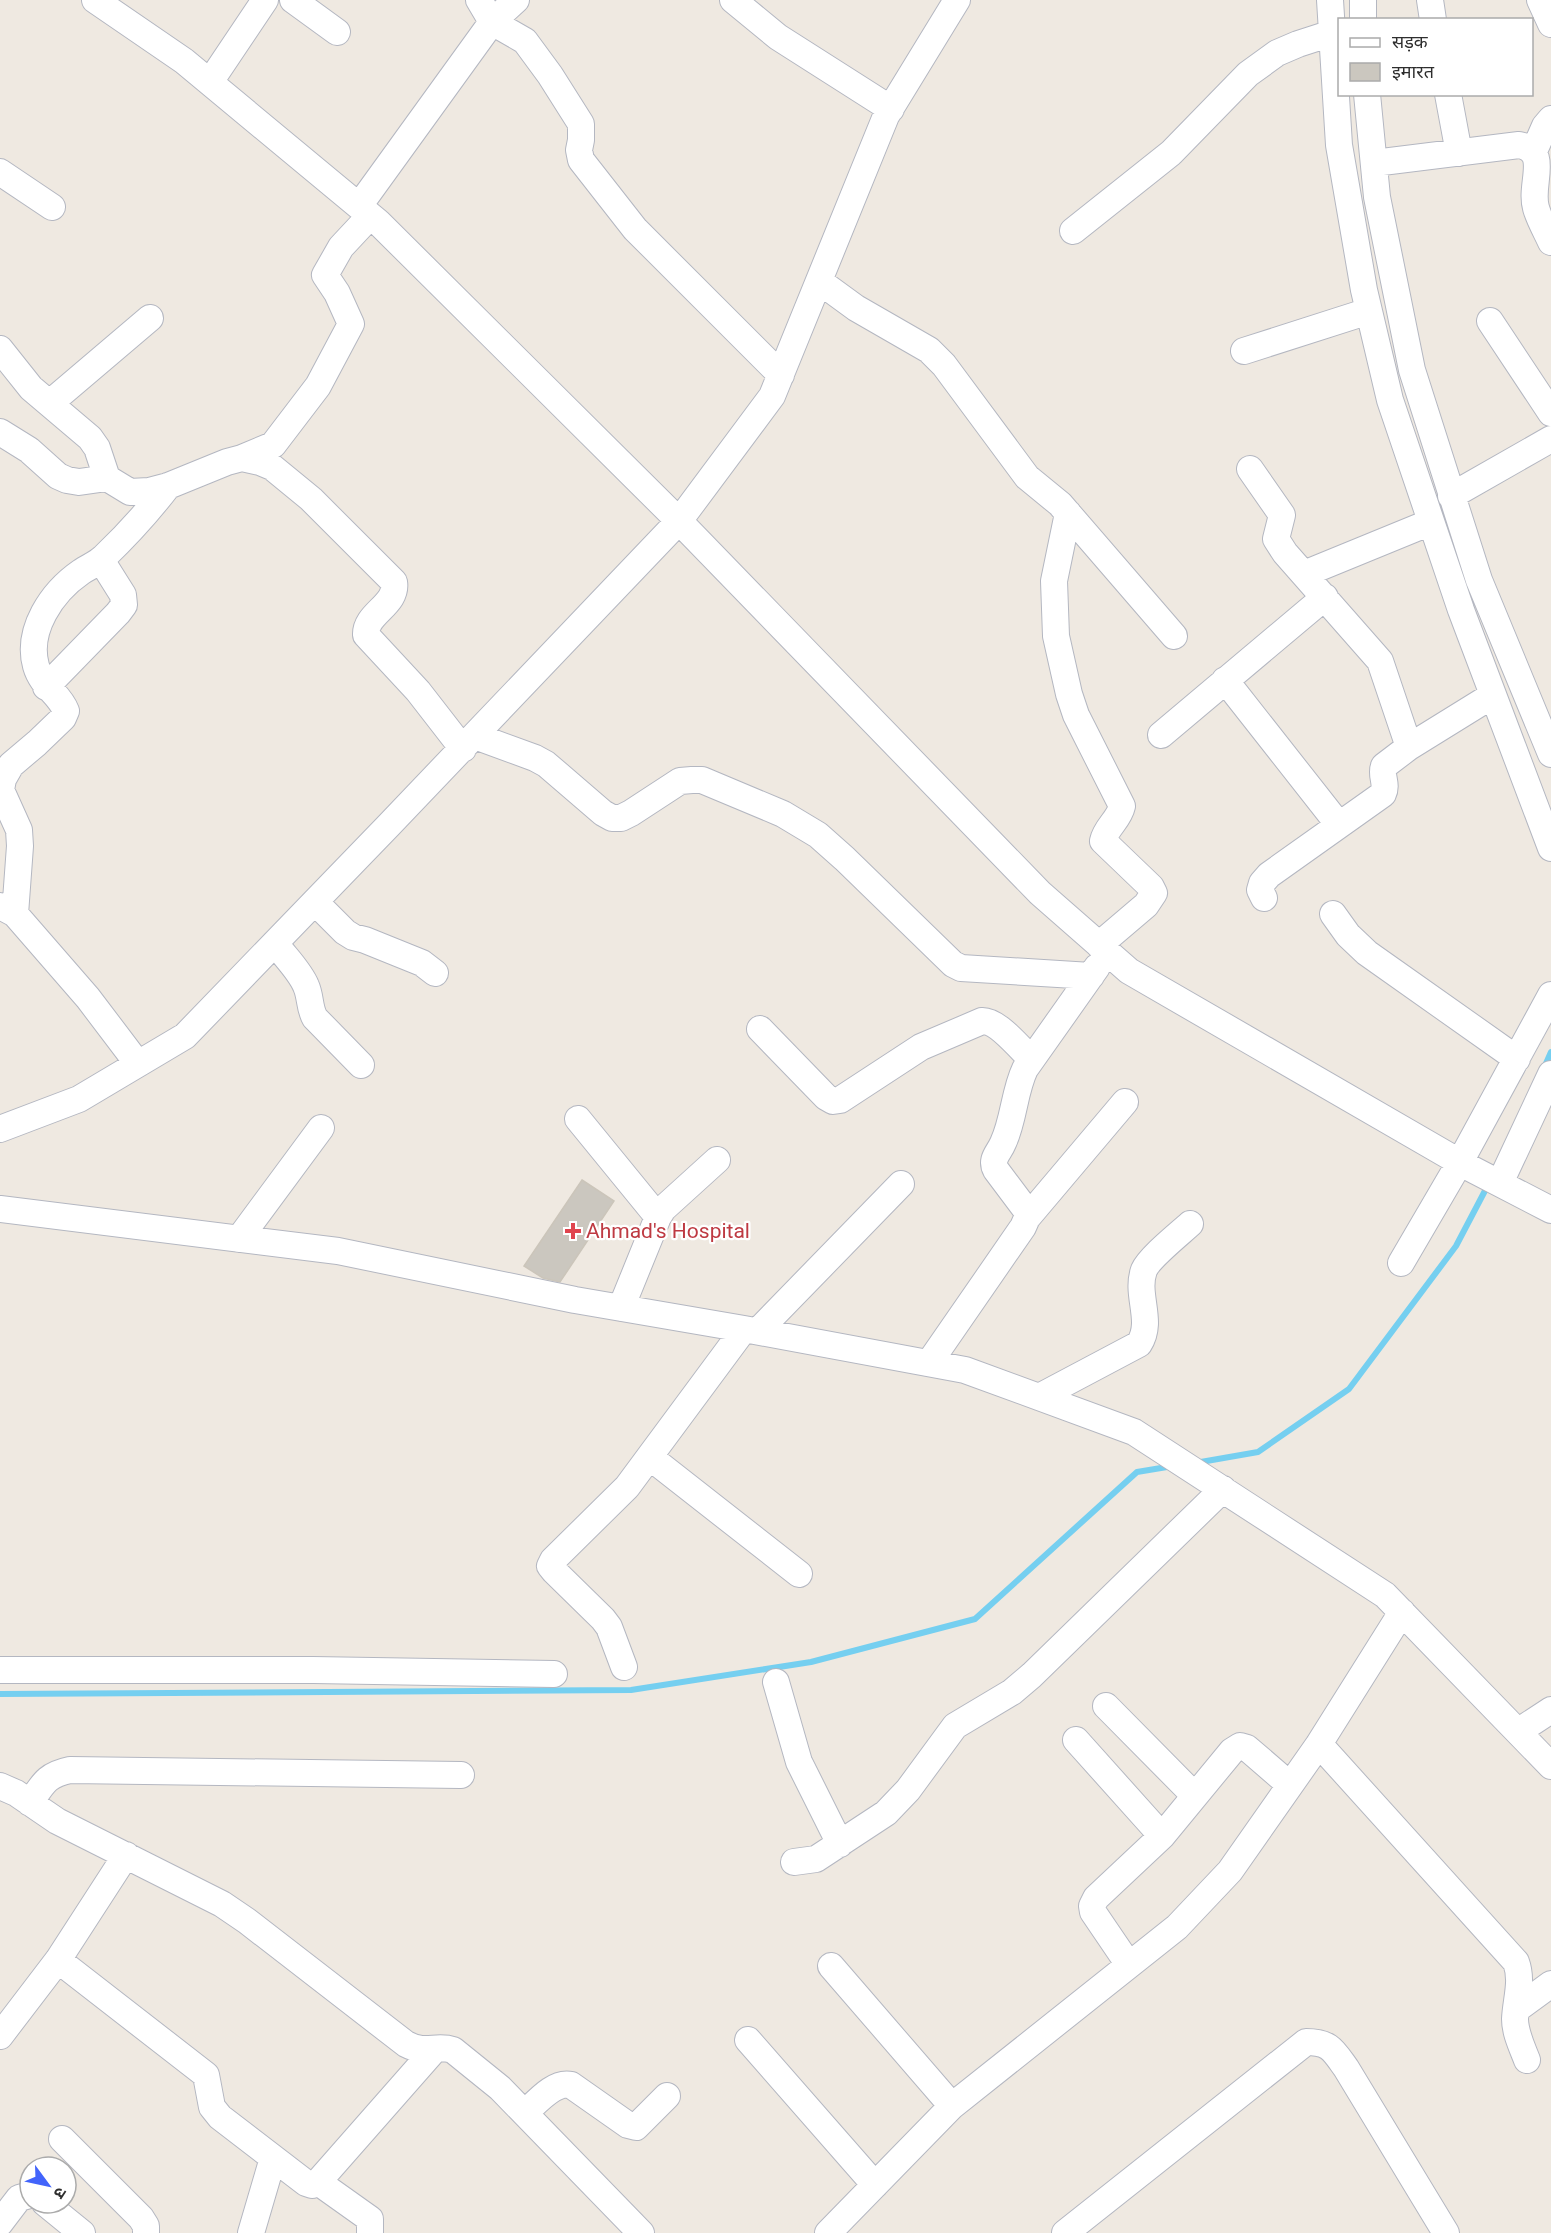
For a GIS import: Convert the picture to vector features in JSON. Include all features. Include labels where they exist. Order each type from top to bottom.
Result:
[{"type":"street","points":[[95,0],[184,61],[364,211],[679,521],[1040,893],[1129,971],[1464,1165],[1551,1210]]},
{"type":"street","points":[[210,82],[265,0]]},
{"type":"street","points":[[293,0],[337,32]]},
{"type":"street","points":[[478,0],[492,22],[525,40],[550,75],[580,124],[579,150],[582,160],[635,229],[781,375]]},
{"type":"street","points":[[0,432],[29,450],[58,476],[79,482],[107,478],[130,492],[149,491],[168,486],[273,445],[318,386],[351,324],[337,293],[325,275],[364,211],[492,22],[516,0]]},
{"type":"street","points":[[733,0],[778,37],[891,109]]},
{"type":"street","points":[[0,1129],[79,1100],[185,1036],[679,521],[772,396],[891,109],[957,0]]},
{"type":"street","points":[[1330,0],[1339,145],[1369,312],[1390,400],[1493,695],[1551,848]]},
{"type":"street","points":[[1363,0],[1363,18]]},
{"type":"street","points":[[1430,0],[1433,18]]},
{"type":"street","points":[[1540,0],[1551,24]]},
{"type":"street","points":[[1073,231],[1171,153],[1248,74],[1277,53],[1332,33]]},
{"type":"street","points":[[1367,96],[1377,197],[1409,357],[1479,580],[1545,721],[1551,754]]},
{"type":"street","points":[[1448,96],[1459,153]]},
{"type":"street","points":[[1534,151],[1545,126],[1551,119]]},
{"type":"street","points":[[1374,163],[1519,145],[1530,147],[1538,155],[1539,162],[1534,196],[1535,207],[1551,242]]},
{"type":"street","points":[[0,172],[52,207]]},
{"type":"street","points":[[819,281],[856,308],[929,350],[944,366],[1027,477],[1068,513],[1174,636]]},
{"type":"street","points":[[1244,351],[1369,312]]},
{"type":"street","points":[[50,403],[150,318]]},
{"type":"street","points":[[1490,321],[1551,413]]},
{"type":"street","points":[[0,349],[31,388],[90,438],[97,448],[107,478]]},
{"type":"street","points":[[1451,496],[1551,439]]},
{"type":"street","points":[[242,458],[272,467],[311,499],[390,576],[395,590],[391,599],[369,623],[366,634],[469,742],[535,758],[546,764],[603,813],[612,818],[621,818],[631,813],[680,782],[702,780],[783,813],[818,835],[953,964],[977,971],[1091,976]]},
{"type":"street","points":[[1250,470],[1282,515],[1276,539],[1380,660],[1408,747]]},
{"type":"street","points":[[138,1064],[88,998],[8,910],[20,846],[19,830],[1,790],[3,779],[11,765],[63,718],[66,711],[63,703],[41,681],[35,664],[34,647],[37,628],[47,606],[61,588],[101,560],[141,520],[168,486]]},
{"type":"street","points":[[1027,1218],[1026,1210],[993,1165],[994,1158],[1004,1142],[1020,1079],[1031,1059],[1091,976],[1104,949],[1146,905],[1154,893],[1102,841],[1104,835],[1119,817],[1122,806],[1076,715],[1056,636],[1054,581],[1068,513]]},
{"type":"street","points":[[1304,574],[1431,522]]},
{"type":"street","points":[[46,687],[124,605],[123,595],[101,560]]},
{"type":"street","points":[[1161,735],[1325,597]]},
{"type":"street","points":[[1225,680],[1339,825]]},
{"type":"street","points":[[1264,898],[1260,890],[1262,883],[1269,875],[1383,794],[1386,788],[1382,770],[1384,766],[1408,747],[1493,695]]},
{"type":"street","points":[[315,902],[353,938],[365,940],[422,963],[435,973]]},
{"type":"street","points":[[1333,914],[1348,935],[1367,953],[1516,1059]]},
{"type":"street","points":[[275,943],[306,984],[310,997],[310,1010],[315,1018],[361,1065]]},
{"type":"street","points":[[1401,1263],[1464,1165],[1516,1059],[1551,995]]},
{"type":"street","points":[[760,1029],[826,1097],[833,1101],[840,1100],[921,1047],[982,1021],[988,1020],[995,1025],[1031,1059]]},
{"type":"street","points":[[1497,1182],[1551,1074]]},
{"type":"street","points":[[929,1364],[1027,1218],[1125,1102]]},
{"type":"street","points":[[578,1119],[658,1217]]},
{"type":"street","points":[[239,1239],[321,1128]]},
{"type":"street","points":[[621,1308],[663,1209],[717,1161]]},
{"type":"street","points":[[624,1667],[609,1627],[603,1618],[554,1571],[550,1566],[553,1560],[627,1488],[751,1330],[901,1184]]},
{"type":"street","points":[[0,1209],[338,1251],[621,1308],[965,1370],[1134,1432],[1385,1595],[1551,1766]]},
{"type":"street","points":[[1039,1397],[1139,1344],[1146,1327],[1142,1281],[1144,1270],[1149,1262],[1190,1224]]},
{"type":"street","points":[[651,1458],[799,1574]]},
{"type":"street","points":[[794,1862],[816,1859],[895,1805],[955,1726],[1012,1692],[1032,1676],[1215,1484]]},
{"type":"street","points":[[828,2233],[952,2106],[1177,1927],[1230,1870],[1319,1744],[1402,1612]]},
{"type":"street","points":[[0,1670],[313,1670],[554,1674]]},
{"type":"street","points":[[776,1682],[799,1762],[840,1844]]},
{"type":"street","points":[[1106,1706],[1195,1796]]},
{"type":"street","points":[[1519,1731],[1551,1710]]},
{"type":"street","points":[[1076,1740],[1162,1836]]},
{"type":"street","points":[[1319,1744],[1516,1962],[1520,1972],[1516,2031],[1527,2060]]},
{"type":"street","points":[[1129,1965],[1093,1912],[1092,1906],[1096,1898],[1162,1836],[1232,1751],[1240,1746],[1247,1748],[1290,1785]]},
{"type":"street","points":[[30,1803],[46,1780],[56,1773],[70,1770],[461,1775]]},
{"type":"street","points":[[0,1786],[16,1793],[57,1821],[222,1904],[416,2050],[445,2047],[453,2050],[500,2088],[641,2233]]},
{"type":"street","points":[[0,2036],[58,1960],[126,1855]]},
{"type":"street","points":[[58,1960],[206,2075],[212,2107],[220,2116],[306,2183],[318,2182],[435,2049]]},
{"type":"street","points":[[831,1966],[952,2106]]},
{"type":"street","points":[[1517,2009],[1551,1984]]},
{"type":"street","points":[[748,2040],[875,2185]]},
{"type":"street","points":[[1065,2233],[1306,2042],[1320,2042],[1331,2048],[1346,2068],[1446,2233]]},
{"type":"street","points":[[525,2113],[564,2083],[571,2085],[628,2125],[636,2127],[667,2096]]},
{"type":"street","points":[[62,2139],[141,2218],[146,2226],[146,2233]]},
{"type":"street","points":[[251,2233],[273,2158]]},
{"type":"street","points":[[318,2182],[370,2219],[370,2233]]},
{"type":"street","points":[[0,2223],[18,2200]]},
{"type":"street","points":[[60,2215],[82,2233]]},
{"type":"building","points":[[582,1180],[614,1201],[560,1282],[543,1278],[524,1266]]},
{"type":"waterway","points":[[1544,1068],[1551,1052]]},
{"type":"waterway","points":[[1195,1463],[1258,1452],[1349,1389],[1456,1246],[1488,1185]]},
{"type":"waterway","points":[[0,1694],[631,1690],[811,1662],[975,1619],[1137,1472],[1173,1466]]},
{"type":"place","name":"Ahmad's Hospital","points":[[573,1231]]}]
